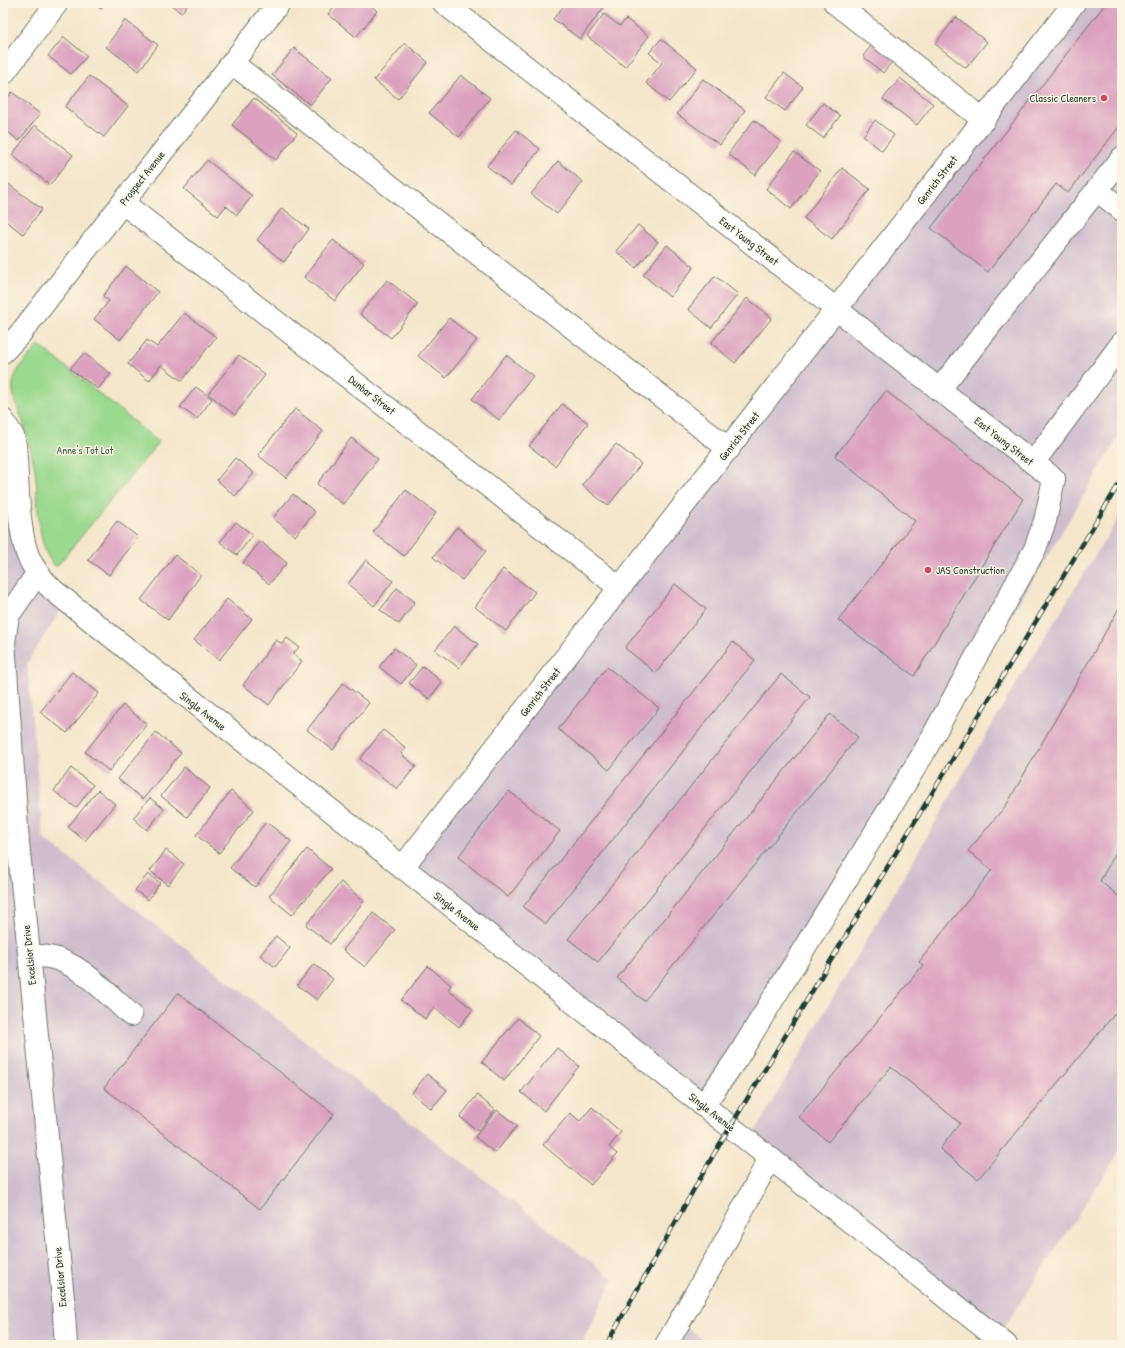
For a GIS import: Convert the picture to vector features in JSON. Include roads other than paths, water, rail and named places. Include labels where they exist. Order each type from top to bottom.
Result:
[{"type":"street","points":[[3,74],[57,3]]},
{"type":"street","name":"Prospect Avenue","points":[[3,352],[20,334],[279,3]]},
{"type":"street","name":"East Young Street","points":[[444,3],[1054,479],[1045,521],[1035,549],[923,754],[737,1058],[703,1106]]},
{"type":"street","points":[[835,3],[984,120]]},
{"type":"street","name":"Genrich Street","points":[[402,868],[1074,3]]},
{"type":"street","points":[[232,63],[729,449]]},
{"type":"street","points":[[939,390],[1122,158]]},
{"type":"street","points":[[1097,190],[1122,210]]},
{"type":"street","name":"Dunbar Street","points":[[123,203],[620,588]]},
{"type":"street","points":[[1033,463],[1122,343]]},
{"type":"street","name":"Single Avenue","points":[[3,420],[13,436],[15,445],[23,535],[28,557],[37,574],[66,602],[1006,1345]]},
{"type":"street","name":"Excelsior Drive","points":[[37,574],[8,616],[4,642],[18,842],[66,1345]]},
{"type":"street","points":[[29,955],[47,956],[65,962],[89,979],[131,1015]]},
{"type":"street","points":[[666,1345],[723,1246],[770,1158]]},
{"type":"railway","points":[[606,1345],[715,1152],[1122,479]]},
{"type":"place","name":"Classic Cleaners","points":[[1104,98]]},
{"type":"place","name":"JAS Construction","points":[[928,570]]},
{"type":"park label","name":"Anne's Tot Lot","points":[[85,450]]}]
